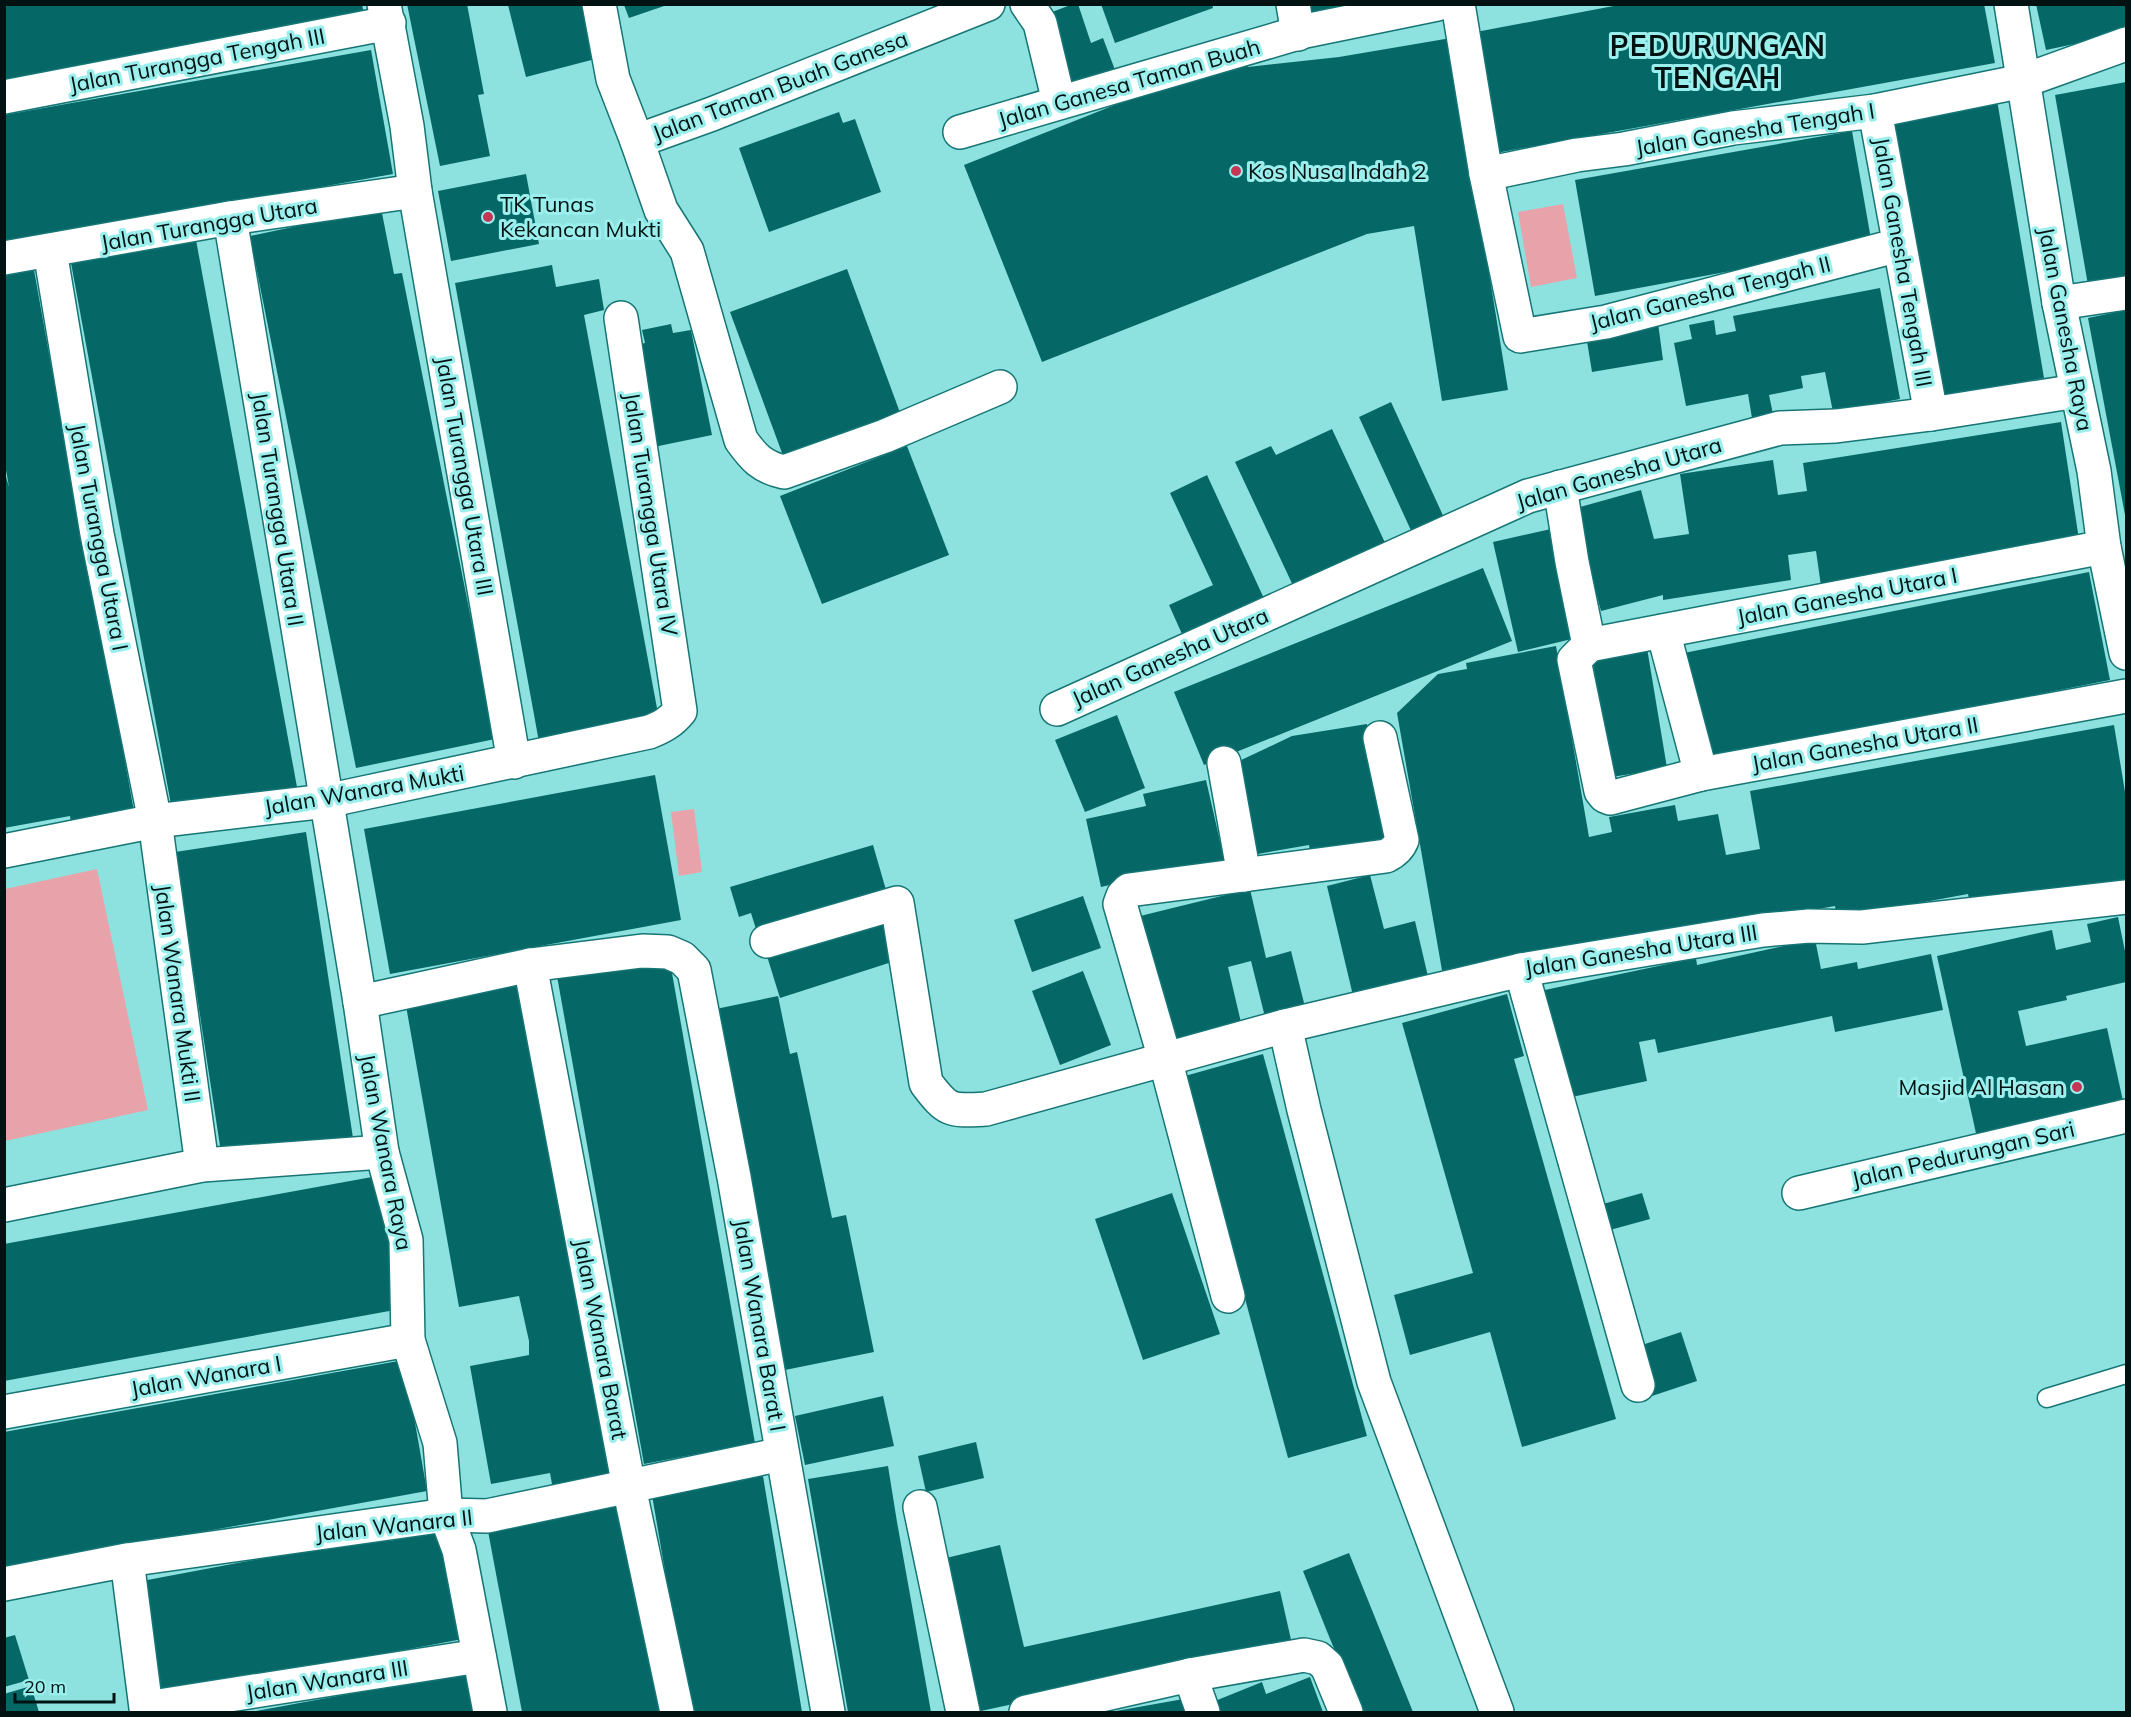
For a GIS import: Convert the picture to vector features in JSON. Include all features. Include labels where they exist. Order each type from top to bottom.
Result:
[{"type":"street","name":"Jalan Taman Buah Ganesa","points":[[599,4],[613,79],[637,141],[712,114],[988,4]]},
{"type":"street","points":[[1027,4],[1040,23],[1059,102]]},
{"type":"street","name":"Jalan Ganesa Taman Buah","points":[[960,132],[1059,102],[1296,19],[1437,4]]},
{"type":"street","points":[[1458,4],[1486,174]]},
{"type":"street","name":"Jalan Ganesha Raya","points":[[2011,4],[2059,303],[2094,471],[2104,547],[2127,653]]},
{"type":"street","name":"Jalan Turangga Tengah III","points":[[4,97],[387,14]]},
{"type":"street","name":"Jalan Turangga Utara III","points":[[387,14],[407,126],[415,191],[514,762]]},
{"type":"street","name":"Jalan Ganesha Tengah I","points":[[1486,174],[1577,155],[1624,149],[1733,128],[1875,111],[2023,81],[2127,44]]},
{"type":"street","name":"Jalan Ganesha Tengah III","points":[[1875,111],[1931,414]]},
{"type":"street","points":[[637,141],[661,210],[687,251],[741,440],[752,456],[769,468],[784,472],[885,436],[1000,387]]},
{"type":"street","name":"Jalan Ganesha Tengah II","points":[[1486,174],[1520,336],[1606,322],[1899,245]]},
{"type":"street","name":"Jalan Turangga Utara","points":[[4,258],[230,218],[415,191]]},
{"type":"street","name":"Jalan Turangga Utara II","points":[[230,218],[326,801]]},
{"type":"street","name":"Jalan Turangga Utara I","points":[[50,251],[97,534],[155,821]]},
{"type":"street","points":[[2059,303],[2127,293]]},
{"type":"street","name":"Jalan Turangga Utara IV","points":[[621,318],[680,711]]},
{"type":"street","name":"Jalan Ganesha Utara","points":[[1057,709],[1528,496],[1780,428],[1836,426],[2077,391]]},
{"type":"street","points":[[1560,487],[1589,645]]},
{"type":"street","name":"Jalan Ganesha Utara I","points":[[1589,645],[2104,547]]},
{"type":"street","points":[[1663,631],[1701,774]]},
{"type":"street","name":"Jalan Ganesha Utara II","points":[[1589,645],[1574,660],[1601,791],[1610,798],[1701,774],[2127,696]]},
{"type":"street","name":"Jalan Wanara Mukti","points":[[4,851],[155,821],[326,801],[648,732],[666,725],[680,711]]},
{"type":"street","points":[[1228,1296],[1165,1059],[1120,904],[1123,896],[1129,890],[1386,856],[1399,847],[1401,840],[1380,738]]},
{"type":"street","points":[[1224,763],[1244,875]]},
{"type":"street","name":"Jalan Wanara Raya","points":[[326,801],[360,1002],[382,1152],[406,1240],[408,1340],[440,1443],[446,1515],[459,1550],[490,1713]]},
{"type":"street","name":"Jalan Wanara Mukti II","points":[[155,821],[202,1165]]},
{"type":"street","name":"Jalan Ganesha Utara III","points":[[767,940],[897,903],[926,1083],[942,1104],[956,1111],[986,1109],[1286,1026],[1521,970],[1763,930],[1809,926],[1862,927],[2127,897]]},
{"type":"street","name":"Jalan Wanara Barat I","points":[[530,964],[642,951],[668,952],[682,958],[694,970],[734,1177],[828,1713]]},
{"type":"street","points":[[360,1002],[530,964]]},
{"type":"street","name":"Jalan Wanara Barat","points":[[530,964],[629,1487],[677,1713]]},
{"type":"street","points":[[1521,970],[1638,1385]]},
{"type":"street","points":[[1286,1026],[1304,1110],[1374,1382],[1497,1713]]},
{"type":"street","name":"Jalan Pedurungan Sari","points":[[1799,1193],[2127,1116]]},
{"type":"street","points":[[4,1205],[202,1165],[382,1152]]},
{"type":"street","name":"Jalan Wanara I","points":[[4,1412],[408,1340]]},
{"type":"street","name":"Jalan Wanara II","points":[[4,1584],[127,1560],[446,1515],[487,1516],[782,1454]]},
{"type":"street","points":[[920,1507],[963,1713]]},
{"type":"street","name":"Jalan Wanara III","points":[[127,1560],[146,1708],[479,1656]]},
{"type":"street","points":[[1026,1713],[1190,1675],[1304,1655],[1318,1658],[1327,1666],[1346,1713]]},
{"type":"street","points":[[1190,1675],[1203,1713]]},
{"type":"lane","points":[[2047,1398],[2127,1374]]},
{"type":"shaded area","points":[[1563,204],[1577,278],[1531,287],[1518,212]]},
{"type":"shaded area","points":[[694,809],[702,872],[679,876],[671,812]]},
{"type":"shaded area","points":[[97,869],[148,1110],[5,1141],[5,889]]},
{"type":"building","points":[[4,4],[362,4],[365,20],[4,84]]},
{"type":"building","points":[[407,4],[467,4],[484,94],[478,95],[490,156],[440,166]]},
{"type":"building","points":[[1078,4],[1091,43],[1103,38],[1115,70],[1072,85],[1047,14]]},
{"type":"building","points":[[1101,4],[1212,4],[1213,8],[1115,43]]},
{"type":"building","points":[[1305,4],[1342,4],[1343,6],[1306,13]]},
{"type":"building","points":[[1624,4],[1984,4],[1995,63],[1496,153],[1476,32]]},
{"type":"building","points":[[2036,4],[2126,4],[2126,33],[2046,50]]},
{"type":"building","points":[[508,5],[589,5],[603,57],[526,77]]},
{"type":"building","points":[[624,5],[667,5],[629,18]]},
{"type":"building","points":[[1451,38],[1508,390],[1442,401],[1414,226],[1367,234],[1042,362],[964,165],[1243,54],[1248,67],[1339,57]]},
{"type":"building","points":[[371,50],[393,174],[4,244],[4,115]]},
{"type":"building","points":[[2126,82],[2126,278],[2088,285],[2055,95]]},
{"type":"building","points":[[1996,94],[2044,378],[1942,396],[1893,113]]},
{"type":"building","points":[[839,112],[843,123],[855,119],[881,192],[769,232],[739,148]]},
{"type":"building","points":[[1852,131],[1872,245],[1595,296],[1575,180]]},
{"type":"building","name":"TK Tunas Kekancan Mukti","points":[[526,174],[539,244],[451,261],[438,191]]},
{"type":"building","points":[[381,208],[394,274],[402,273],[495,739],[356,768],[250,236]]},
{"type":"building","points":[[196,240],[297,787],[172,810],[71,263]]},
{"type":"building","points":[[552,265],[556,287],[599,279],[604,310],[584,315],[659,719],[539,742],[455,283]]},
{"type":"building","points":[[847,269],[902,418],[785,461],[730,312]]},
{"type":"building","points":[[34,270],[135,817],[72,830],[70,816],[4,828],[4,470],[9,487],[4,459],[4,276]]},
{"type":"building","points":[[1880,288],[1900,399],[1833,412],[1825,372],[1801,376],[1803,388],[1769,395],[1773,414],[1752,418],[1748,394],[1686,406],[1674,343],[1692,339],[1689,325],[1714,320],[1716,335],[1736,331],[1733,316]]},
{"type":"building","points":[[2126,310],[2126,515],[2125,515],[2088,318]]},
{"type":"building","points":[[1658,323],[1663,360],[1592,372],[1586,335]]},
{"type":"building","points":[[671,324],[673,333],[691,330],[712,435],[649,448],[628,347],[645,343],[642,330]]},
{"type":"building","points":[[1391,402],[1446,522],[1414,537],[1359,417]]},
{"type":"building","points":[[2061,422],[2080,546],[1821,586],[1816,551],[1788,555],[1791,580],[1663,600],[1663,595],[1601,611],[1573,509],[1641,490],[1654,539],[1689,534],[1680,474],[1773,460],[1778,495],[1807,491],[1803,463]]},
{"type":"building","points":[[1332,429],[1388,549],[1296,592],[1235,462],[1271,446],[1276,455]]},
{"type":"building","points":[[907,446],[949,555],[822,604],[780,496]]},
{"type":"building","points":[[1207,475],[1267,605],[1186,643],[1169,605],[1213,585],[1170,493]]},
{"type":"building","points":[[1551,529],[1576,638],[1518,652],[1493,542]]},
{"type":"building","points":[[1483,568],[1512,641],[1204,765],[1174,692]]},
{"type":"building","points":[[2089,572],[2110,680],[1705,761],[1684,653]]},
{"type":"building","points":[[1556,646],[1589,837],[1612,832],[1609,817],[1675,805],[1678,821],[1718,814],[1726,855],[1760,849],[1750,791],[2114,725],[2126,798],[2126,881],[1971,909],[1968,894],[1837,918],[1835,906],[1443,976],[1397,713],[1438,674],[1467,669],[1466,663]]},
{"type":"building","points":[[1647,648],[1667,768],[1612,777],[1592,657]]},
{"type":"building","points":[[1117,715],[1145,788],[1085,812],[1055,740]]},
{"type":"building","points":[[1367,724],[1387,845],[1311,857],[1309,845],[1252,855],[1237,762],[1292,736]]},
{"type":"building","points":[[655,775],[681,920],[390,974],[364,829]]},
{"type":"building","points":[[1206,780],[1225,863],[1160,873],[1101,887],[1086,819],[1146,806],[1143,794]]},
{"type":"building","points":[[306,832],[353,1138],[222,1159],[175,852]]},
{"type":"building","points":[[873,845],[886,890],[756,929],[751,913],[739,917],[730,887]]},
{"type":"building","points":[[1370,875],[1384,929],[1415,921],[1430,985],[1355,1004],[1327,886]]},
{"type":"building","points":[[1250,889],[1266,958],[1291,951],[1307,1015],[1267,1025],[1251,961],[1228,967],[1243,1031],[1172,1048],[1136,917]]},
{"type":"building","points":[[1083,896],[1101,948],[1032,972],[1014,920]]},
{"type":"building","points":[[884,915],[898,960],[780,998],[766,953]]},
{"type":"building","points":[[2118,917],[2126,956],[2126,982],[2066,996],[2067,1000],[2018,1011],[2026,1046],[2107,1028],[2123,1101],[1979,1147],[1937,956],[2052,930],[2056,950],[2091,942],[2087,924]]},
{"type":"building","points":[[1815,939],[1821,969],[1857,962],[1858,969],[1931,954],[1943,1010],[1835,1032],[1832,1016],[1658,1053],[1655,1039],[1639,1042],[1647,1081],[1567,1098],[1540,991],[1696,958],[1697,965]]},
{"type":"building","points":[[669,956],[755,1443],[644,1464],[557,976]]},
{"type":"building","points":[[1083,971],[1111,1045],[1060,1065],[1032,991]]},
{"type":"building","points":[[524,978],[613,1483],[554,1495],[550,1473],[491,1484],[470,1366],[529,1355],[529,1341],[519,1296],[459,1307],[405,1000]]},
{"type":"building","points":[[1507,994],[1524,1056],[1514,1059],[1616,1419],[1522,1447],[1490,1332],[1410,1355],[1394,1295],[1473,1273],[1402,1023]]},
{"type":"building","points":[[778,996],[790,1054],[797,1052],[832,1218],[846,1215],[874,1352],[785,1370],[711,1010]]},
{"type":"building","points":[[1263,1054],[1367,1436],[1288,1458],[1185,1076]]},
{"type":"building","points":[[383,1175],[406,1308],[4,1381],[4,1244]]},
{"type":"building","points":[[1172,1193],[1220,1334],[1143,1360],[1095,1219]]},
{"type":"building","points":[[1642,1193],[1650,1219],[1610,1230],[1603,1204]]},
{"type":"building","points":[[1681,1332],[1697,1381],[1652,1396],[1636,1347]]},
{"type":"building","points":[[404,1360],[427,1491],[4,1568],[4,1432]]},
{"type":"building","points":[[883,1396],[894,1446],[805,1465],[795,1416]]},
{"type":"building","points":[[976,1442],[984,1478],[926,1492],[918,1456]]},
{"type":"building","points":[[888,1466],[931,1712],[848,1712],[808,1479]]},
{"type":"building","points":[[763,1476],[802,1712],[689,1712],[652,1495]]},
{"type":"building","points":[[619,1505],[659,1712],[522,1712],[488,1531]]},
{"type":"building","points":[[443,1531],[463,1639],[162,1695],[142,1581],[387,1535],[389,1541]]},
{"type":"building","points":[[1000,1545],[1024,1647],[1280,1591],[1292,1644],[976,1712],[942,1559]]},
{"type":"building","points":[[1349,1553],[1413,1712],[1360,1712],[1326,1629],[1303,1571]]},
{"type":"building","points":[[15,1635],[29,1680],[4,1687],[4,1638]]},
{"type":"building","points":[[468,1672],[475,1712],[256,1712],[256,1711]]},
{"type":"building","points":[[1310,1677],[1323,1712],[1219,1712],[1215,1701],[1262,1682],[1266,1694]]},
{"type":"building","points":[[31,1686],[39,1712],[4,1712],[4,1694]]},
{"type":"building","points":[[1189,1698],[1191,1712],[1116,1712],[1116,1711]]},
{"type":"place","name":"Kos Nusa Indah 2","points":[[1236,171]]},
{"type":"place","name":"TK Tunas Kekancan Mukti","points":[[488,217]]},
{"type":"place","name":"Masjid Al Hasan","points":[[2077,1087]]},
{"type":"district","name":"PEDURUNGAN TENGAH","points":[[1718,61]]}]
